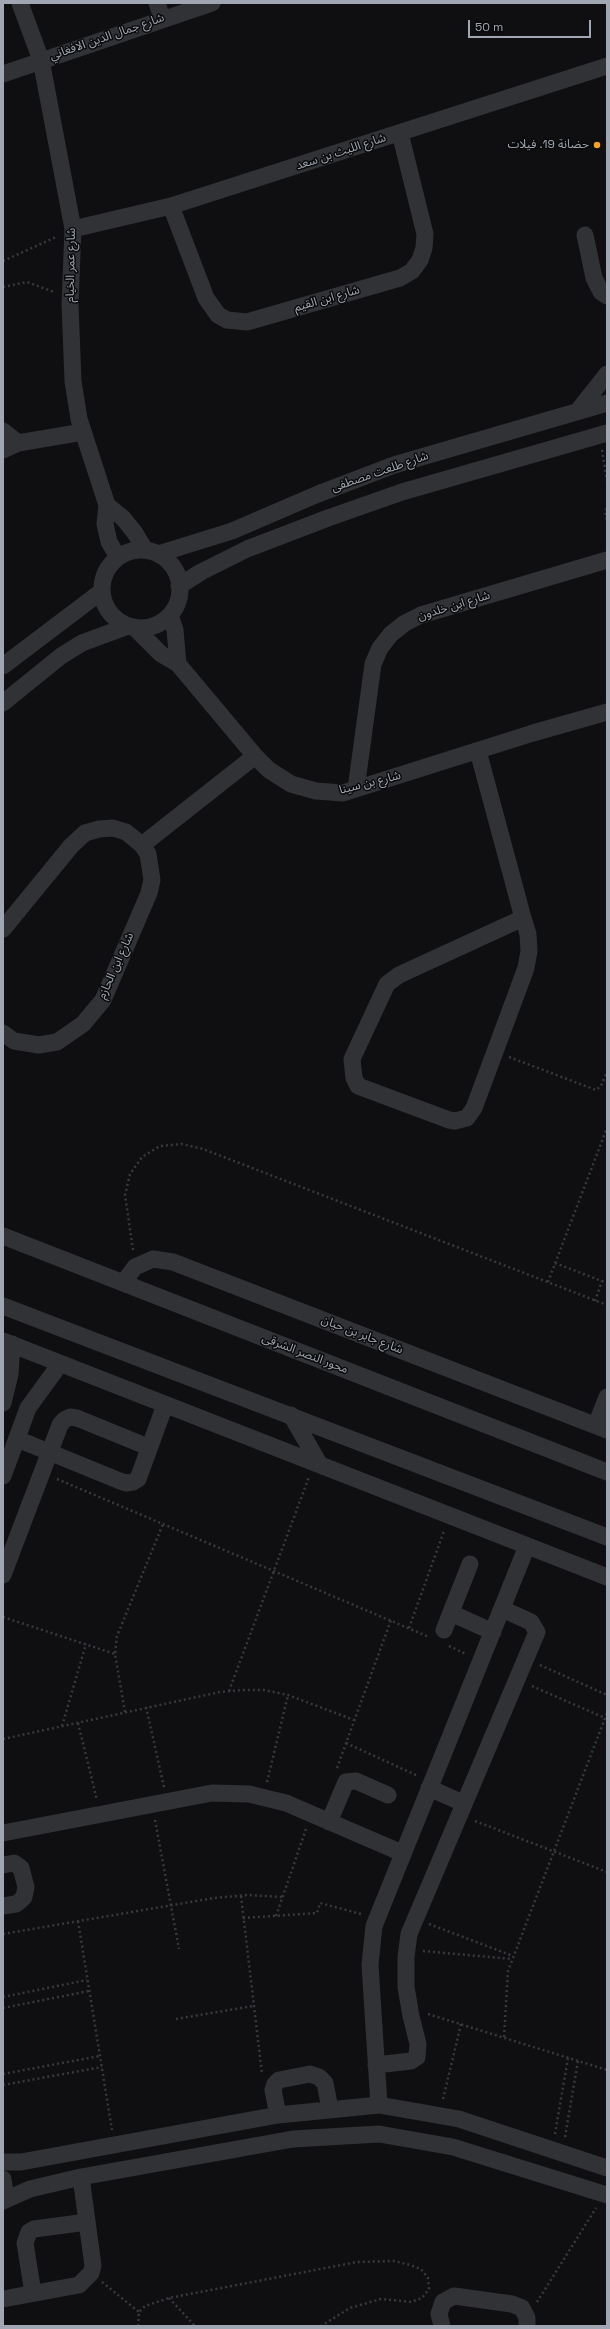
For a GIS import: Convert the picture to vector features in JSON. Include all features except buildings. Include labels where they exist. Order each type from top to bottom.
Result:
[{"type":"street","name":"شارع عمر الخيام","points":[[20,3],[41,60],[73,229],[70,304],[73,381],[83,432],[107,505],[105,524],[108,542],[118,557]]},
{"type":"street","name":"شارع جمال الدين الافغاني","points":[[3,74],[41,60],[159,11],[212,3]]},
{"type":"street","name":"شارع الليث بن سعد","points":[[73,229],[171,206],[607,66]]},
{"type":"street","name":"شارع ابن القيم","points":[[171,206],[206,298],[218,315],[227,320],[247,322],[400,278],[412,271],[420,260],[424,248],[425,234],[400,133]]},
{"type":"street","points":[[585,236],[594,278],[601,292],[607,296]]},
{"type":"street","points":[[577,412],[607,374]]},
{"type":"street","name":"شارع طلعت مصطفى","points":[[151,552],[232,531],[318,494],[394,466],[607,404]]},
{"type":"street","points":[[3,431],[11,446],[83,432]]},
{"type":"street","points":[[179,586],[207,569],[247,549],[328,518],[402,492],[603,434]]},
{"type":"street","name":"شارع عمر الخيام","points":[[107,505],[127,523],[151,552]]},
{"type":"street","points":[[3,703],[61,656],[82,643],[131,627],[154,626],[170,614],[179,596],[179,586],[173,567],[151,552],[136,550],[118,557],[109,566],[103,578],[102,591],[106,606],[115,618],[131,627]]},
{"type":"street","name":"شارع ابن خلدون","points":[[356,789],[373,664],[380,648],[391,634],[405,623],[421,616],[607,560]]},
{"type":"street","points":[[3,666],[102,591]]},
{"type":"street","points":[[170,614],[177,641],[178,664]]},
{"type":"street","name":"شارع بن سينا","points":[[131,627],[156,650],[178,664],[255,756],[269,770],[291,784],[316,791],[343,793],[607,712]]},
{"type":"street","points":[[478,751],[528,934],[529,951],[526,968],[495,1052],[471,1113],[467,1118],[455,1121],[358,1086],[352,1069],[352,1059],[387,984],[392,979],[523,918]]},
{"type":"street","points":[[142,844],[255,756]]},
{"type":"street","name":"شارع ابن الحازم","points":[[3,929],[71,846],[85,833],[99,829],[113,828],[126,832],[142,844],[151,865],[152,880],[149,893],[103,1000],[83,1024],[57,1042],[39,1045],[14,1041],[3,1033]]},
{"type":"street","name":"محور النصر الشرقى","points":[[3,1236],[607,1472]]},
{"type":"street","name":"شارع جابر بن حيان","points":[[123,1283],[135,1267],[153,1259],[173,1262],[601,1428]]},
{"type":"street","points":[[3,1306],[607,1537]]},
{"type":"street","points":[[3,1404],[8,1385],[7,1343],[607,1577]]},
{"type":"street","points":[[3,1476],[33,1400],[60,1364]]},
{"type":"street","points":[[601,1428],[607,1397]]},
{"type":"street","points":[[17,1439],[126,1484],[133,1482],[138,1478],[148,1447],[165,1405]]},
{"type":"street","points":[[291,1415],[317,1464]]},
{"type":"street","points":[[3,1575],[60,1425],[64,1420],[70,1417],[148,1447]]},
{"type":"street","points":[[379,2105],[370,1965],[371,1945],[376,1919],[527,1546]]},
{"type":"street","points":[[440,1637],[470,1564]]},
{"type":"street","points":[[376,2065],[411,2061],[417,2057],[418,2044],[406,1987],[409,1934],[460,1808],[537,1632],[535,1626],[531,1622],[502,1609]]},
{"type":"street","points":[[450,1613],[493,1632]]},
{"type":"street","points":[[329,1822],[346,1782],[356,1781],[388,1795]]},
{"type":"street","points":[[430,1785],[460,1808]]},
{"type":"street","points":[[3,1833],[212,1793],[249,1794],[286,1803],[402,1853]]},
{"type":"street","points":[[3,1865],[14,1863],[21,1868],[26,1887],[24,1897],[20,1901],[16,1904],[3,1906]]},
{"type":"street","points":[[278,2115],[274,2087],[279,2080],[315,2075],[325,2083],[330,2109]]},
{"type":"street","points":[[3,2162],[21,2162],[278,2115],[379,2105],[460,2119],[607,2168]]},
{"type":"street","points":[[3,2201],[30,2189],[81,2177],[293,2139],[379,2134],[454,2147],[606,2194]]},
{"type":"street","points":[[3,2299],[79,2285],[91,2273],[93,2266],[81,2177]]},
{"type":"street","points":[[3,2179],[5,2192],[3,2201]]},
{"type":"street","points":[[33,2293],[25,2243],[29,2232],[34,2229],[87,2222]]},
{"type":"street","points":[[442,2326],[439,2314],[443,2302],[454,2296],[512,2304],[522,2308],[527,2322]]},
{"type":"path","points":[[3,261],[73,229]]},
{"type":"path","points":[[3,287],[27,282],[53,291],[70,304]]},
{"type":"path","points":[[603,434],[607,481]]},
{"type":"path","points":[[607,509],[605,510],[607,522]]},
{"type":"path","points":[[495,1052],[596,1090],[601,1086],[607,1072]]},
{"type":"path","points":[[548,1282],[607,1128]]},
{"type":"path","points":[[135,1267],[125,1195],[130,1174],[142,1157],[160,1146],[182,1144],[210,1152],[607,1305]]},
{"type":"path","points":[[555,1263],[607,1283]]},
{"type":"path","points":[[595,1301],[602,1281]]},
{"type":"path","points":[[229,1691],[274,1571],[317,1464]]},
{"type":"path","points":[[42,1472],[409,1628],[440,1637],[481,1660]]},
{"type":"path","points":[[409,1628],[450,1516]]},
{"type":"path","points":[[125,1712],[115,1654],[117,1636],[163,1524]]},
{"type":"path","points":[[3,1617],[115,1654]]},
{"type":"path","points":[[335,1773],[391,1620]]},
{"type":"path","points":[[62,1726],[86,1644]]},
{"type":"path","points":[[526,1658],[607,1695]]},
{"type":"path","points":[[516,1679],[605,1718]]},
{"type":"path","points":[[3,1739],[229,1691],[264,1690],[288,1695],[354,1720]]},
{"type":"path","points":[[263,1797],[288,1695]]},
{"type":"path","points":[[146,1708],[160,1802],[171,1906],[179,1949]]},
{"type":"path","points":[[504,2037],[506,1984],[513,1958],[607,1713]]},
{"type":"path","points":[[78,1722],[100,1815]]},
{"type":"path","points":[[346,1744],[430,1785]]},
{"type":"path","points":[[460,1808],[554,1851],[607,1872]]},
{"type":"path","points":[[276,1916],[311,1814]]},
{"type":"path","points":[[3,1934],[240,1896],[282,1897]]},
{"type":"path","points":[[240,1896],[261,2071],[265,2080],[274,2087]]},
{"type":"path","points":[[243,1918],[317,1913],[320,1903],[376,1919]]},
{"type":"path","points":[[414,1919],[513,1958]]},
{"type":"path","points":[[78,1921],[114,2144]]},
{"type":"path","points":[[407,1949],[513,1958]]},
{"type":"path","points":[[3,1997],[87,1980]]},
{"type":"path","points":[[3,2008],[89,1991]]},
{"type":"path","points":[[176,2019],[253,2006]]},
{"type":"path","points":[[410,2008],[607,2070]]},
{"type":"path","points":[[439,2115],[461,2024]]},
{"type":"path","points":[[3,2074],[100,2056]]},
{"type":"path","points":[[557,2151],[568,2058]]},
{"type":"path","points":[[557,2151],[578,2061]]},
{"type":"path","points":[[3,2085],[102,2067]]},
{"type":"path","points":[[527,2322],[606,2194]]},
{"type":"path","points":[[138,2326],[139,2312],[145,2306],[169,2298],[357,2262],[394,2261],[410,2264],[421,2268],[428,2278],[429,2289],[422,2298],[412,2302],[381,2299],[350,2308],[321,2326]]},
{"type":"path","points":[[91,2273],[139,2312]]},
{"type":"path","points":[[169,2298],[195,2326]]},
{"type":"place","name":"حضانة 19. فيلات","points":[[597,145]]}]
